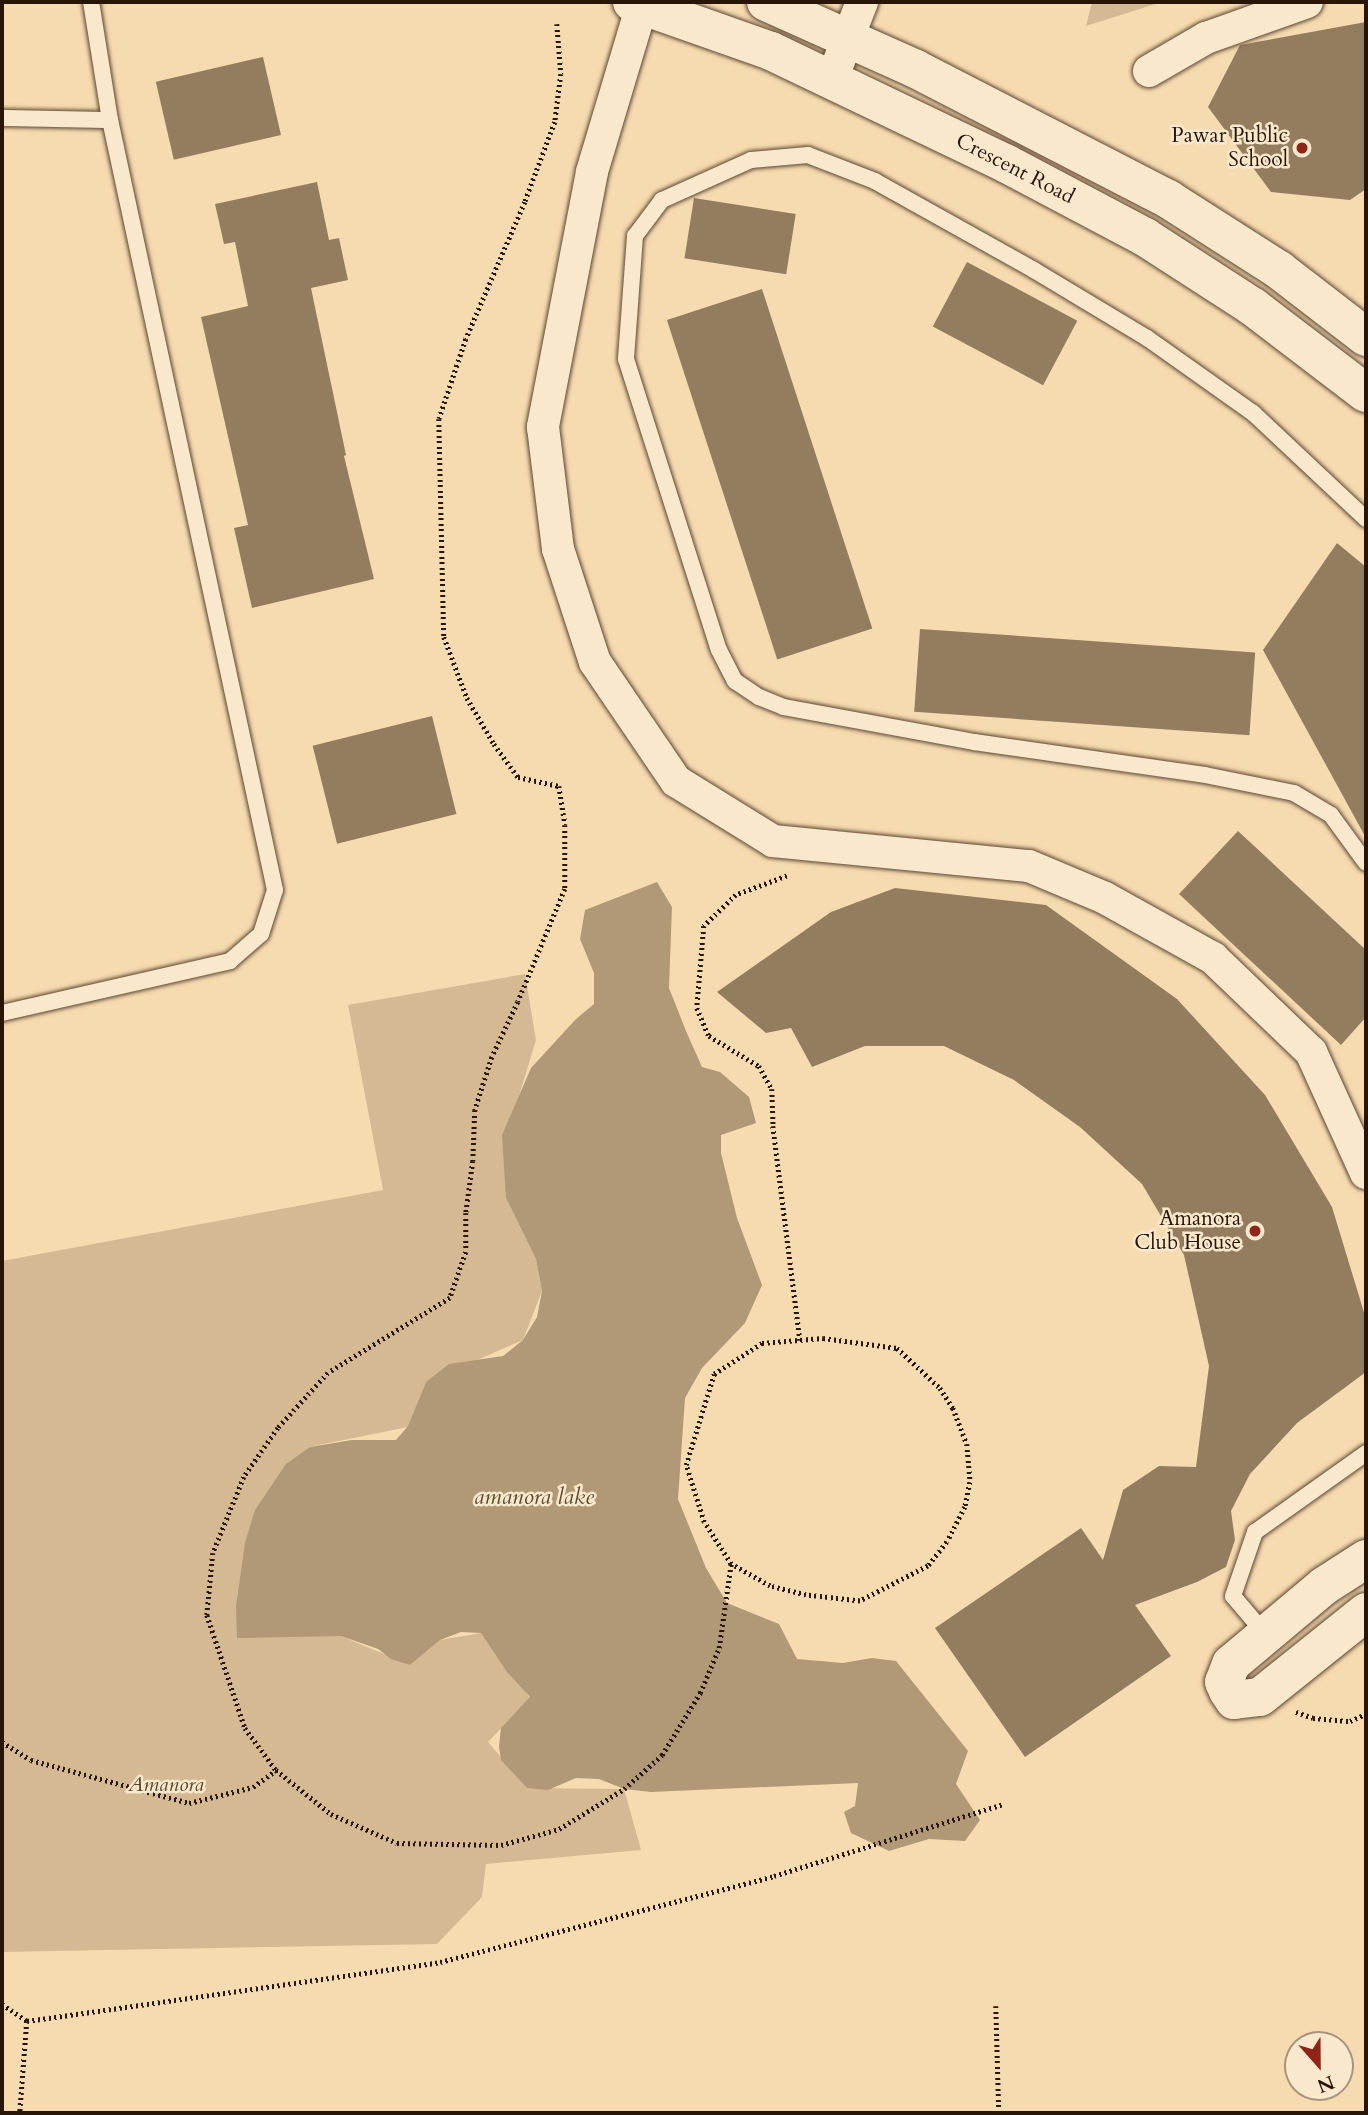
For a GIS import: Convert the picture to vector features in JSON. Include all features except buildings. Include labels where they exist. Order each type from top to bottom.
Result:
[{"type":"main road","points":[[766,2],[848,37],[1028,124],[1168,199],[1279,270],[1366,337]]},
{"type":"main road","name":"Crescent Road","points":[[637,4],[771,51],[1007,164],[1145,237],[1253,307],[1366,393]]},
{"type":"main road","points":[[1366,1559],[1324,1586],[1231,1664],[1224,1682],[1234,1700],[1260,1697],[1366,1612]]},
{"type":"street","points":[[832,79],[862,2]]},
{"type":"street","points":[[1149,71],[1206,38],[1307,2]]},
{"type":"street","points":[[637,4],[593,172],[543,427],[558,549],[594,662],[676,781],[774,841],[1029,866],[1105,898],[1213,958],[1311,1052],[1366,1172]]},
{"type":"lane","points":[[2,1013],[230,961],[261,934],[275,890],[110,120],[91,2]]},
{"type":"lane","points":[[2,118],[110,120]]},
{"type":"lane","points":[[1366,519],[1254,413],[1147,338],[986,242],[863,176],[808,155],[751,160],[662,200],[635,236],[626,359],[719,650],[735,681],[759,697],[784,707],[974,742],[1205,775],[1294,793],[1331,816],[1366,863]]},
{"type":"lane","points":[[1266,1635],[1233,1596],[1255,1532],[1366,1453]]},
{"type":"path","points":[[557,24],[561,74],[555,122],[526,202],[466,340],[439,419],[444,637],[467,698],[494,744],[518,777],[559,786],[565,825],[565,889],[492,1057],[475,1110],[466,1252],[450,1298],[328,1373],[278,1428],[244,1476],[213,1553],[207,1615],[245,1728],[276,1770],[331,1814],[397,1843],[501,1845],[559,1829],[624,1789],[662,1755],[701,1692],[719,1648],[731,1564]]},
{"type":"path","points":[[797,872],[736,895],[705,926],[697,1008],[709,1036],[759,1066],[772,1088],[773,1126],[800,1340]]},
{"type":"path","points":[[823,1338],[897,1348],[940,1388],[953,1408],[967,1444],[970,1482],[965,1507],[947,1542],[928,1566],[859,1601],[806,1595],[769,1586],[731,1564],[704,1522],[686,1465],[714,1374],[762,1343],[800,1340],[823,1338]]},
{"type":"path","points":[[1260,1697],[1313,1718],[1350,1721],[1366,1714]]},
{"type":"path","points":[[2,1742],[31,1760],[189,1802],[253,1787],[276,1770]]},
{"type":"path","points":[[2,2004],[27,2021],[440,1962],[774,1876],[1004,1804]]},
{"type":"path","points":[[996,2006],[999,2113]]},
{"type":"path","points":[[20,2113],[27,2021]]},
{"type":"green space","points":[[1092,2],[1162,2],[1086,26]]},
{"type":"green space","name":"Amanora","points":[[525,974],[536,1040],[515,1109],[506,1198],[536,1259],[542,1291],[523,1340],[426,1382],[408,1427],[309,1447],[341,1636],[410,1665],[440,1640],[481,1633],[530,1698],[488,1742],[527,1788],[624,1789],[641,1850],[486,1864],[482,1897],[437,1944],[2,1952],[2,1261],[383,1190],[348,1005]]},
{"type":"water","name":"amanora lake","points":[[657,882],[672,907],[669,988],[686,1031],[702,1067],[720,1072],[749,1097],[756,1123],[721,1135],[721,1153],[737,1218],[762,1285],[745,1323],[702,1368],[685,1398],[678,1499],[706,1568],[727,1603],[779,1624],[797,1659],[843,1663],[872,1658],[896,1661],[968,1751],[956,1784],[980,1820],[965,1841],[929,1839],[889,1851],[851,1833],[844,1812],[855,1806],[858,1783],[651,1792],[624,1789],[599,1779],[576,1778],[548,1790],[527,1788],[501,1760],[499,1747],[501,1728],[530,1697],[507,1672],[481,1633],[461,1632],[440,1640],[410,1665],[391,1659],[378,1649],[341,1636],[237,1638],[236,1606],[245,1543],[255,1510],[286,1464],[310,1447],[352,1440],[396,1440],[408,1426],[426,1382],[449,1364],[503,1356],[523,1340],[537,1317],[542,1291],[536,1259],[506,1198],[502,1135],[531,1068],[576,1019],[594,1004],[594,973],[580,939],[585,910]]},
{"type":"place","name":"Pawar Public School","points":[[1302,148]]},
{"type":"place","name":"Amanora Club House","points":[[1255,1231]]}]
